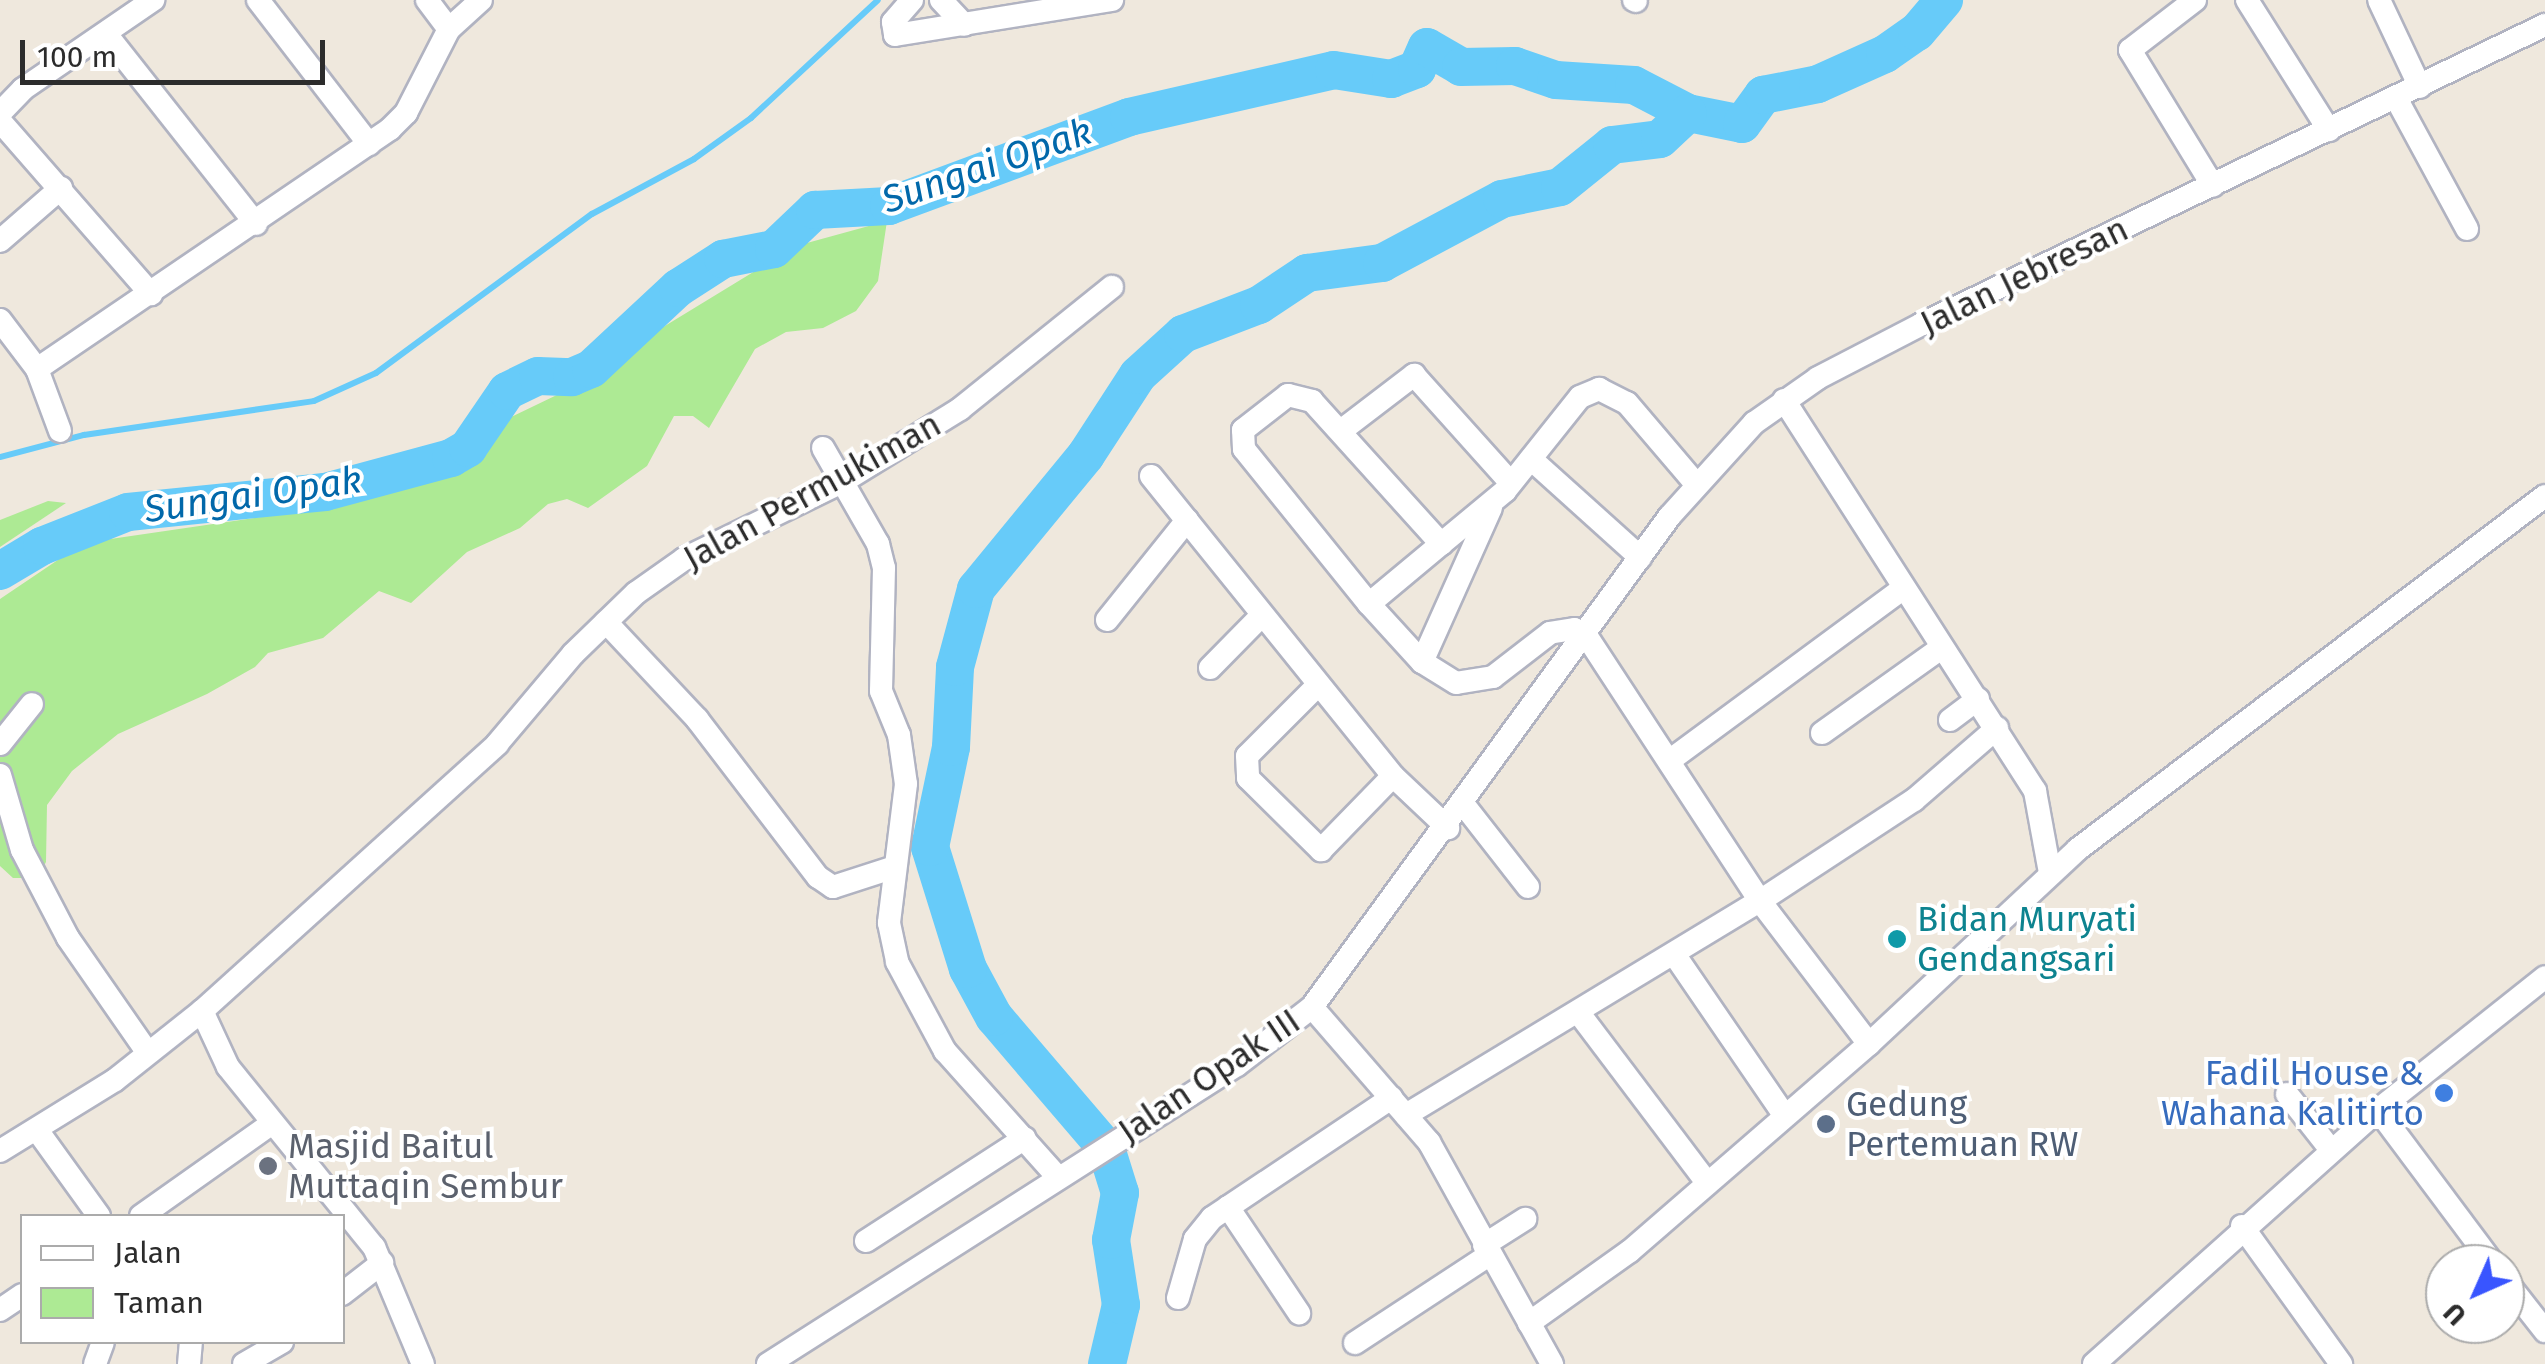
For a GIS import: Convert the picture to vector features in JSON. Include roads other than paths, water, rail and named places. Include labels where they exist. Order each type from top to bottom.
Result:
[{"type":"street","points":[[151,294],[60,188],[1,110],[153,0]]},
{"type":"street","points":[[258,0],[369,144]]},
{"type":"street","points":[[426,0],[449,29]]},
{"type":"street","points":[[36,369],[256,224],[369,144],[406,113],[449,29],[480,0]]},
{"type":"street","points":[[912,0],[892,22],[895,34],[1112,0]]},
{"type":"street","points":[[941,0],[964,25]]},
{"type":"street","points":[[2195,0],[2130,50],[2213,186]]},
{"type":"street","points":[[2246,0],[2328,130]]},
{"type":"street","points":[[2378,0],[2420,86]]},
{"type":"street","name":"Jalan Jebresan","points":[[1586,635],[1696,484],[1784,400],[1922,324],[2545,25]]},
{"type":"street","points":[[106,34],[256,224]]},
{"type":"street","points":[[2396,98],[2467,229]]},
{"type":"street","points":[[0,241],[60,188]]},
{"type":"street","name":"Jalan Permukiman","points":[[0,1151],[38,1130],[202,1010],[497,744],[606,622],[684,558],[842,482],[997,383],[1112,287]]},
{"type":"street","points":[[0,320],[36,369],[60,430]]},
{"type":"street","points":[[1342,430],[1414,375],[1512,483]]},
{"type":"street","points":[[1369,604],[1494,500],[1512,483],[1560,417],[1599,389],[1627,403],[1696,484]]},
{"type":"street","points":[[1441,544],[1342,430],[1296,394],[1264,410],[1243,430],[1241,443],[1369,604],[1422,662],[1456,683],[1481,682],[1550,632],[1574,629],[1586,635],[1760,901],[1869,1044]]},
{"type":"street","points":[[1784,400],[1901,590],[1978,699],[2035,790],[2050,872]]},
{"type":"street","points":[[823,448],[884,568],[881,691],[899,734],[906,784],[889,923],[909,994],[962,1072],[1025,1138],[1064,1170]]},
{"type":"street","points":[[1531,459],[1640,557]]},
{"type":"street","points":[[1151,476],[1392,776],[1448,828]]},
{"type":"street","points":[[1529,1323],[1630,1250],[1706,1180],[1869,1044],[2050,872],[2545,496]]},
{"type":"street","points":[[1422,662],[1494,500]]},
{"type":"street","points":[[1108,620],[1186,520]]},
{"type":"street","points":[[1669,761],[1901,590]]},
{"type":"street","points":[[1210,668],[1262,615]]},
{"type":"street","points":[[606,622],[696,718],[818,877],[833,887],[896,866]]},
{"type":"street","name":"Jalan Opak III","points":[[768,1364],[1064,1170],[1237,1065],[1312,1007],[1448,828],[1586,635]]},
{"type":"street","points":[[1822,732],[1942,648]]},
{"type":"street","points":[[1318,685],[1247,756],[1248,778],[1321,850],[1392,776]]},
{"type":"street","points":[[1950,720],[1978,699]]},
{"type":"street","points":[[0,744],[32,704]]},
{"type":"street","points":[[1178,1298],[1200,1230],[1228,1207],[1398,1106],[1578,1012],[1760,901],[1914,800],[1996,728]]},
{"type":"street","points":[[0,775],[10,820],[44,893],[148,1053]]},
{"type":"street","points":[[1464,805],[1528,887]]},
{"type":"street","points":[[1674,954],[1785,1116]]},
{"type":"street","points":[[2101,1361],[2242,1226],[2378,1110],[2542,983]]},
{"type":"street","points":[[1312,1007],[1428,1142],[1529,1323],[1542,1360]]},
{"type":"street","points":[[202,1010],[228,1067],[343,1214]]},
{"type":"street","points":[[1578,1012],[1706,1180]]},
{"type":"street","points":[[2287,1094],[2331,1150]]},
{"type":"street","points":[[2378,1110],[2478,1244]]},
{"type":"street","points":[[144,1214],[271,1124]]},
{"type":"street","points":[[38,1130],[99,1214]]},
{"type":"street","points":[[866,1241],[1025,1138]]},
{"type":"street","points":[[1228,1207],[1299,1313]]},
{"type":"street","points":[[345,1217],[382,1263],[423,1364]]},
{"type":"street","points":[[1355,1343],[1526,1219]]},
{"type":"street","points":[[2242,1226],[2341,1364]]},
{"type":"street","points":[[345,1292],[382,1263]]},
{"type":"street","points":[[2525,1306],[2545,1331]]},
{"type":"street","points":[[244,1364],[284,1350]]},
{"type":"waterway","points":[[0,457],[84,435],[314,401],[376,373],[592,214],[694,159],[751,118],[878,0]]},
{"type":"waterway","name":"Sungai Opak","points":[[0,571],[42,546],[128,512],[325,492],[451,458],[468,448],[507,391],[538,376],[572,377],[591,369],[678,288],[723,259],[774,249],[815,210],[889,206],[1129,117],[1334,70],[1391,79],[1417,69],[1427,47],[1461,67],[1515,66],[1556,80],[1634,85],[1688,113],[1742,124],[1763,95],[1818,84],[1885,54],[1917,32],[1944,0]]},
{"type":"waterway","points":[[1107,1364],[1121,1305],[1111,1240],[1120,1193],[1106,1148],[994,1017],[968,969],[930,847],[951,747],[955,667],[976,589],[1086,455],[1138,375],[1183,334],[1259,305],[1307,273],[1382,263],[1502,199],[1560,187],[1612,145],[1660,139],[1688,113]]},
{"type":"place","name":"Bidan Muryati Gendangsari","points":[[1897,939]]},
{"type":"place","name":"Fadil House & Wahana Kalitirto","points":[[2444,1093]]},
{"type":"place","name":"Gedung Pertemuan RW","points":[[1826,1124]]},
{"type":"place","name":"Masjid Baitul Muttaqin Sembur","points":[[268,1166]]}]
